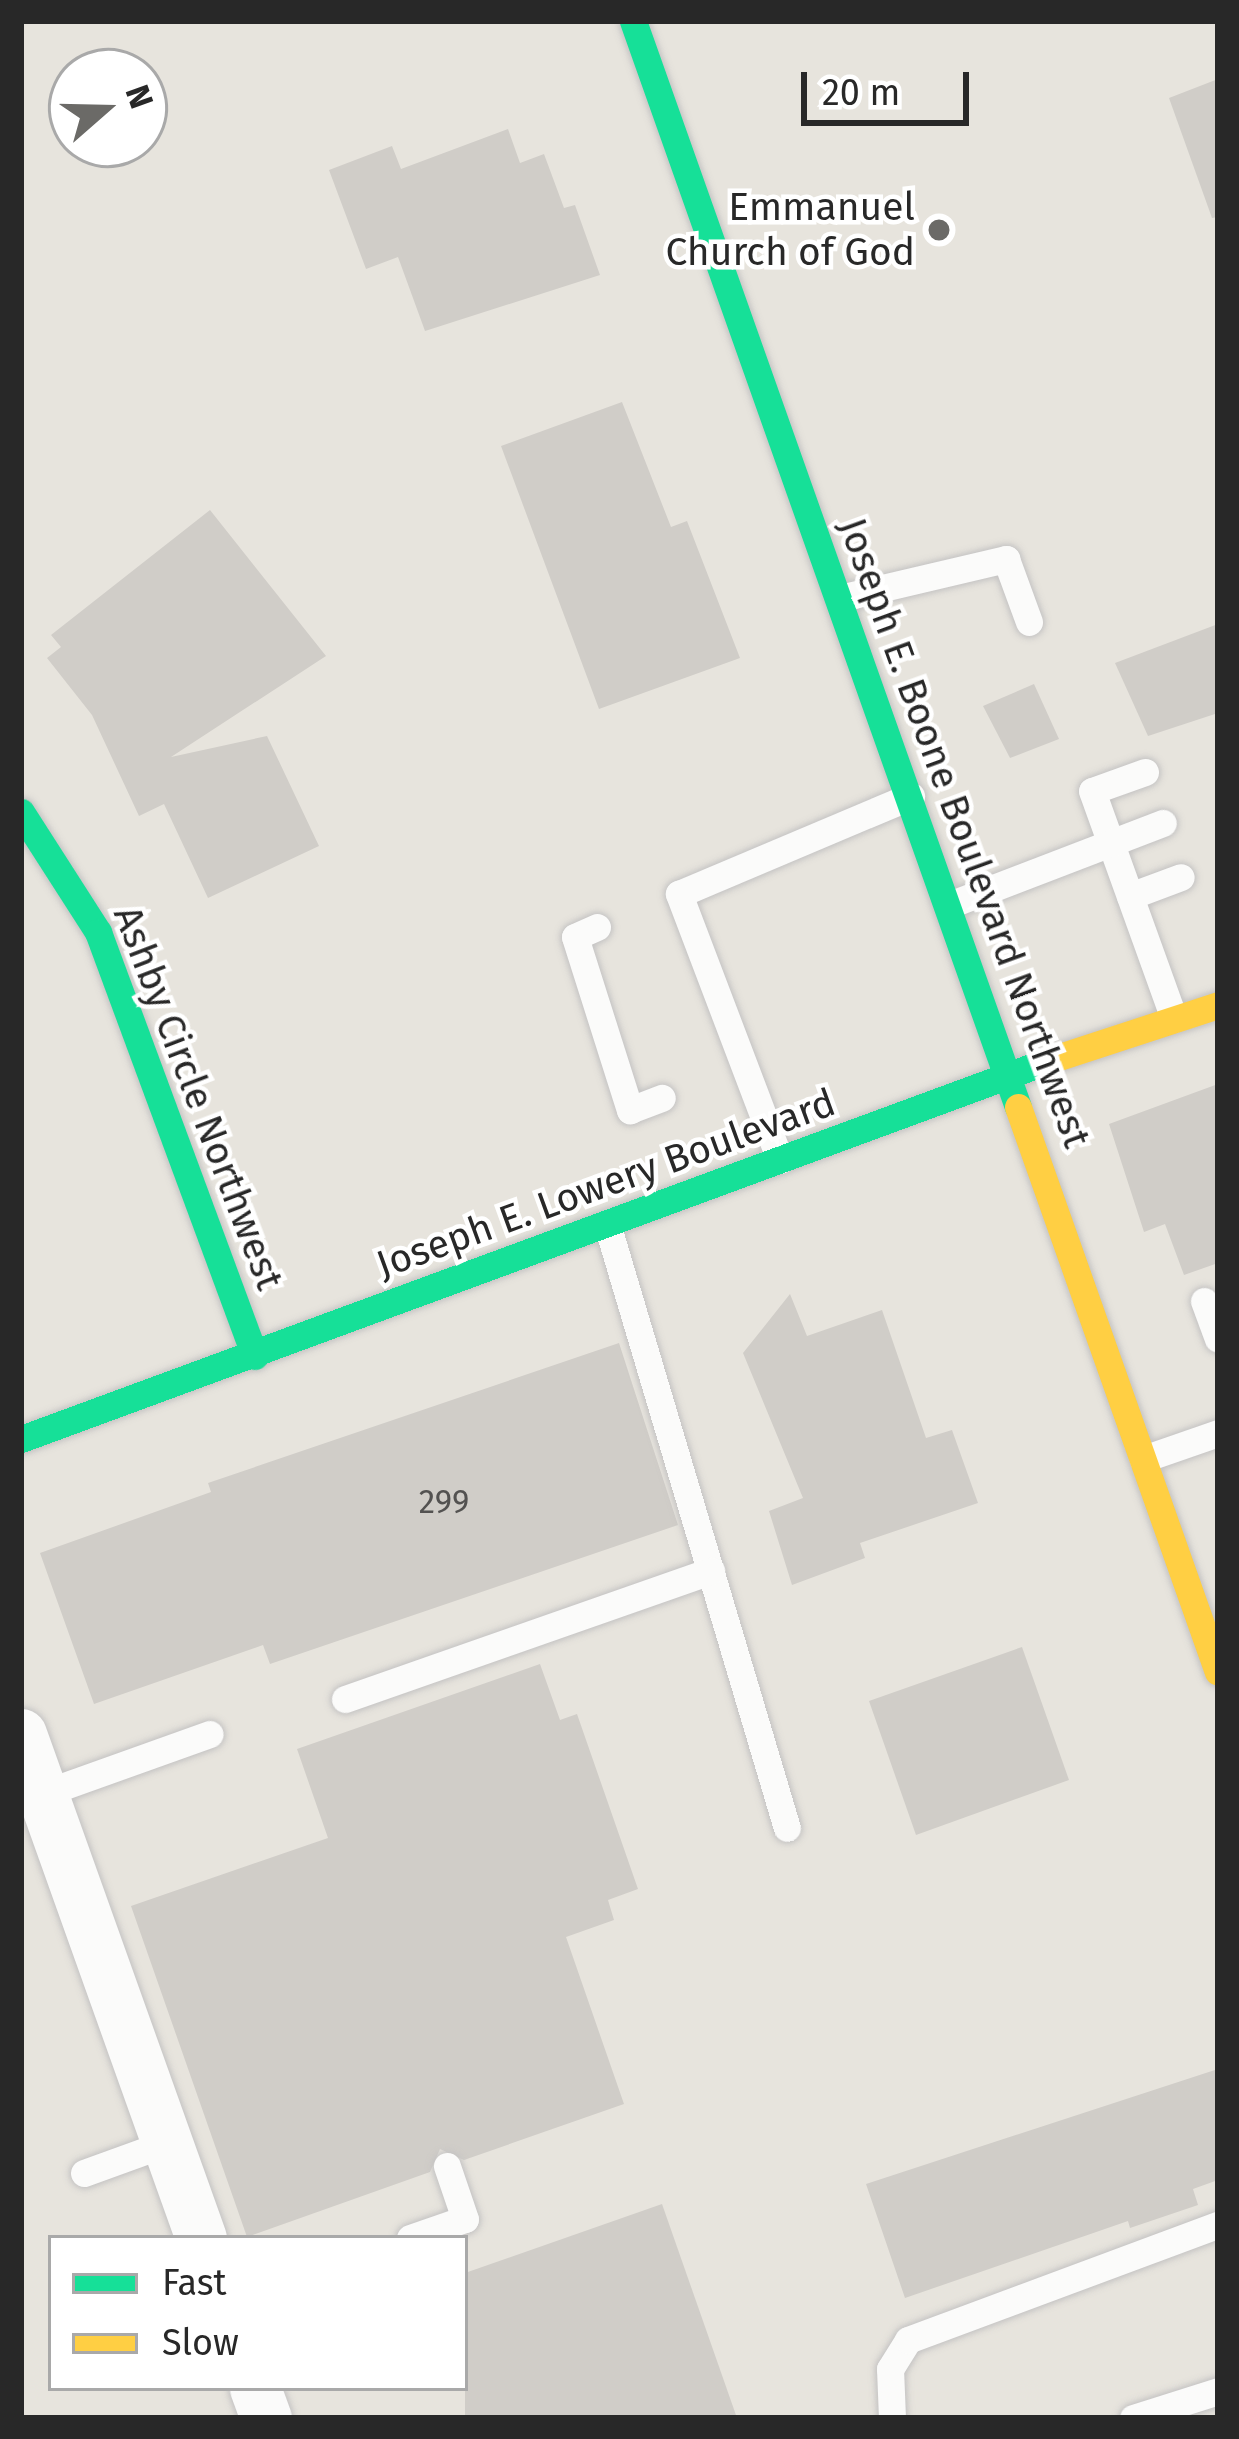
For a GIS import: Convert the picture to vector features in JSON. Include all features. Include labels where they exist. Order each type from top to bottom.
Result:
[{"type":"main road","name":"Joseph E. Boone Boulevard Northwest","points":[[633,21],[1010,1073],[1218,1672]]},
{"type":"main road","name":"Ashby Circle Northwest","points":[[21,812],[98,932],[255,1356]]},
{"type":"main road","name":"Joseph E. Lowery Boulevard","points":[[21,1438],[255,1356],[1010,1073],[1218,1005]]},
{"type":"street","points":[[21,1735],[200,2235]]},
{"type":"lane","points":[[840,598],[1006,559],[1029,622]]},
{"type":"lane","points":[[1145,772],[1092,791],[1174,1019]]},
{"type":"lane","points":[[780,1160],[731,1074],[667,899],[911,796]]},
{"type":"lane","points":[[949,904],[1163,824]]},
{"type":"lane","points":[[1130,896],[1181,877]]},
{"type":"lane","points":[[597,927],[575,937],[604,983],[613,1054],[630,1110],[662,1098]]},
{"type":"lane","points":[[613,1054],[640,1043]]},
{"type":"lane","points":[[607,1224],[788,1828]]},
{"type":"lane","points":[[1204,1301],[1218,1339]]},
{"type":"lane","points":[[1143,1459],[1218,1433]]},
{"type":"lane","points":[[345,1700],[711,1571]]},
{"type":"lane","points":[[42,1794],[210,1734]]},
{"type":"lane","points":[[84,2173],[167,2143]]},
{"type":"lane","points":[[418,2235],[465,2218],[447,2166]]},
{"type":"lane","points":[[892,2418],[890,2368],[908,2340],[1218,2224]]},
{"type":"lane","points":[[1133,2418],[1218,2391]]},
{"type":"building","points":[[1218,79],[1218,217],[1212,218],[1169,98]]},
{"type":"building","points":[[508,129],[520,163],[544,154],[564,208],[575,205],[600,275],[425,331],[398,257],[366,269],[329,170],[392,146],[401,169]]},
{"type":"building","points":[[622,402],[671,527],[687,521],[740,658],[599,709],[501,446]]},
{"type":"building","points":[[210,510],[326,656],[171,757],[267,736],[319,846],[208,898],[164,804],[139,816],[92,715],[47,658],[61,647],[51,635]]},
{"type":"building","points":[[1218,624],[1218,713],[1148,736],[1115,663]]},
{"type":"building","points":[[1034,684],[1059,739],[1010,758],[983,706]]},
{"type":"building","points":[[1218,1084],[1218,1263],[1184,1275],[1165,1224],[1144,1232],[1109,1124]]},
{"type":"building","points":[[790,1294],[807,1336],[882,1310],[926,1438],[952,1430],[978,1503],[860,1543],[865,1558],[792,1585],[769,1511],[803,1498],[743,1353]]},
{"type":"building","points":[[619,1343],[678,1525],[270,1664],[263,1645],[94,1704],[40,1553],[211,1492],[208,1483]]},
{"type":"building","points":[[1022,1647],[1069,1780],[916,1835],[869,1701]]},
{"type":"building","points":[[540,1664],[560,1720],[577,1714],[638,1889],[608,1900],[614,1920],[566,1937],[624,2104],[464,2160],[440,2149],[430,2172],[246,2235],[131,1906],[328,1838],[297,1749]]},
{"type":"building","points":[[1218,2069],[1218,2180],[1193,2189],[1198,2205],[1130,2228],[1128,2221],[905,2298],[866,2184]]},
{"type":"building","points":[[662,2204],[737,2418],[465,2418],[468,2272]]},
{"type":"traffic: fast","points":[[633,21],[1018,1107]]},
{"type":"traffic: fast","points":[[21,812],[98,932],[255,1356]]},
{"type":"traffic: fast","points":[[21,1439],[1050,1060]]},
{"type":"traffic: slow","points":[[1050,1060],[1218,1005]]},
{"type":"traffic: slow","points":[[1018,1107],[1218,1672]]},
{"type":"place","name":"Emmanuel Church of God","points":[[939,230]]}]
